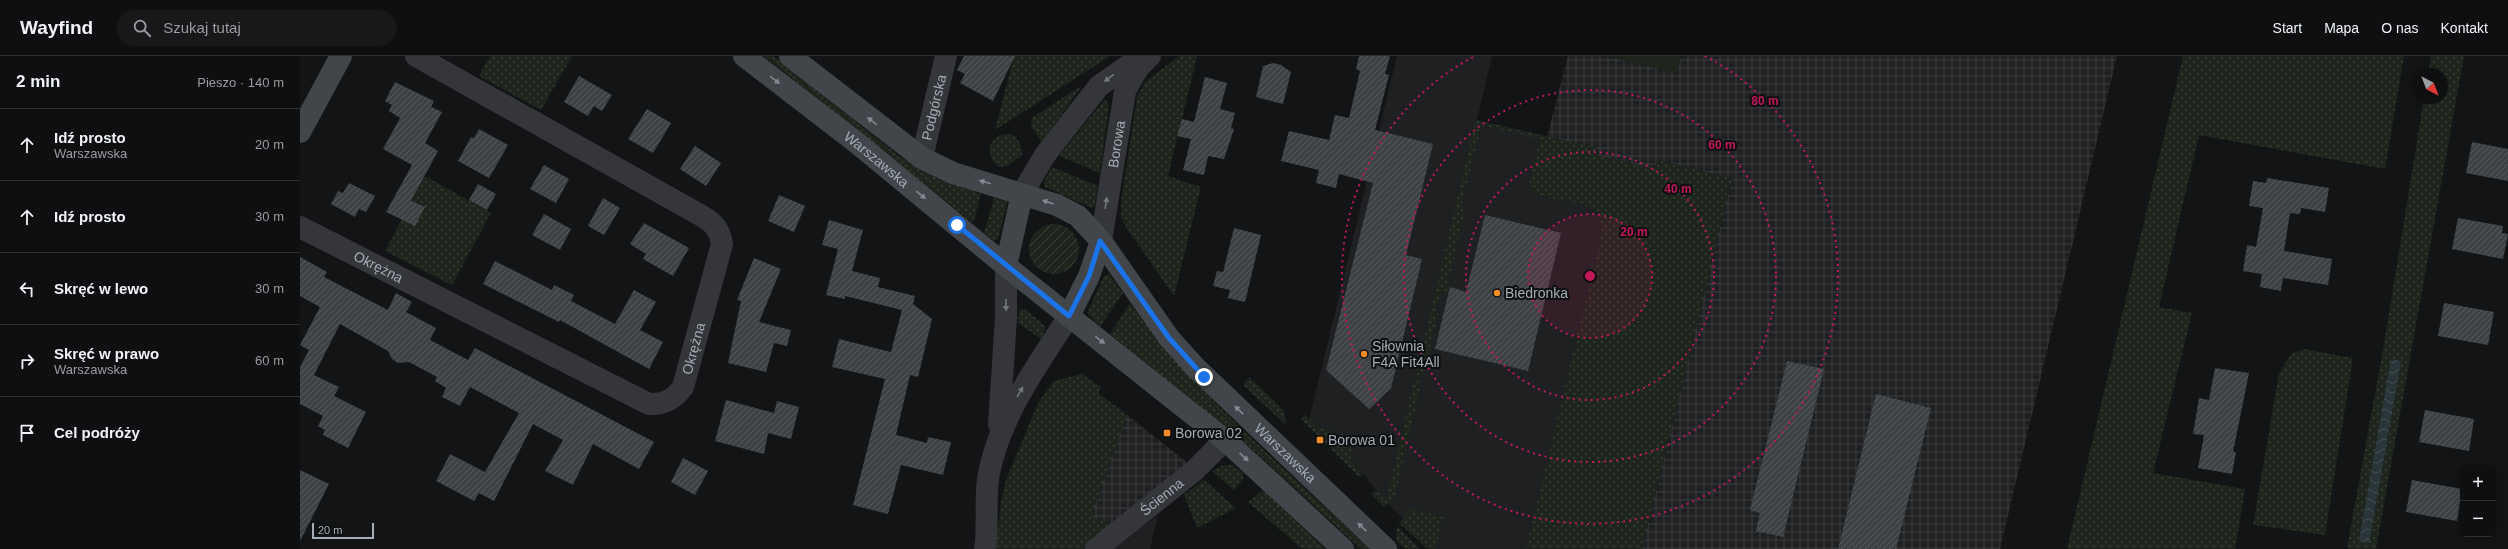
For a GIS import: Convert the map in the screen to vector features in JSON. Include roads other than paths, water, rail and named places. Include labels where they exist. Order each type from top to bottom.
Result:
[{"type":"main road","points":[[300,132],[341,56]]},
{"type":"main road","name":"Warszawska","points":[[744,56],[857,143],[1069,316]]},
{"type":"main road","name":"Warszawska","points":[[790,56],[922,158],[953,173],[1067,209],[1078,216],[1100,241],[1169,338],[1200,372],[1386,549]]},
{"type":"main road","points":[[1006,266],[1022,194]]},
{"type":"main road","points":[[1100,241],[1089,276],[1069,316],[1225,440],[1343,549]]},
{"type":"street","name":"Okrężna","points":[[300,227],[649,404],[657,405],[673,398],[682,388],[722,244],[720,233],[715,226],[702,216],[416,56]]},
{"type":"street","name":"Podgórska","points":[[922,158],[946,56]]},
{"type":"street","points":[[1022,194],[1046,155],[1098,86],[1142,56]]},
{"type":"street","name":"Borowa","points":[[1100,241],[1125,92],[1138,68],[1150,56]]},
{"type":"street","points":[[998,439],[1006,318],[1006,266]]},
{"type":"street","points":[[986,549],[988,530],[988,474],[998,439],[1015,401],[1069,316]]},
{"type":"street","name":"Ścienna","points":[[1096,549],[1194,471],[1225,440]]},
{"type":"water","points":[[2391,359],[2401,361],[2369,543],[2359,541]]},
{"type":"place","name":"Biedronka","points":[[1497,293]]},
{"type":"place","name":"Siłownia F4A Fit4All","points":[[1364,354]]},
{"type":"place","name":"Borowa 02","points":[[1167,433]]},
{"type":"place","name":"Borowa 01","points":[[1320,440]]}]
